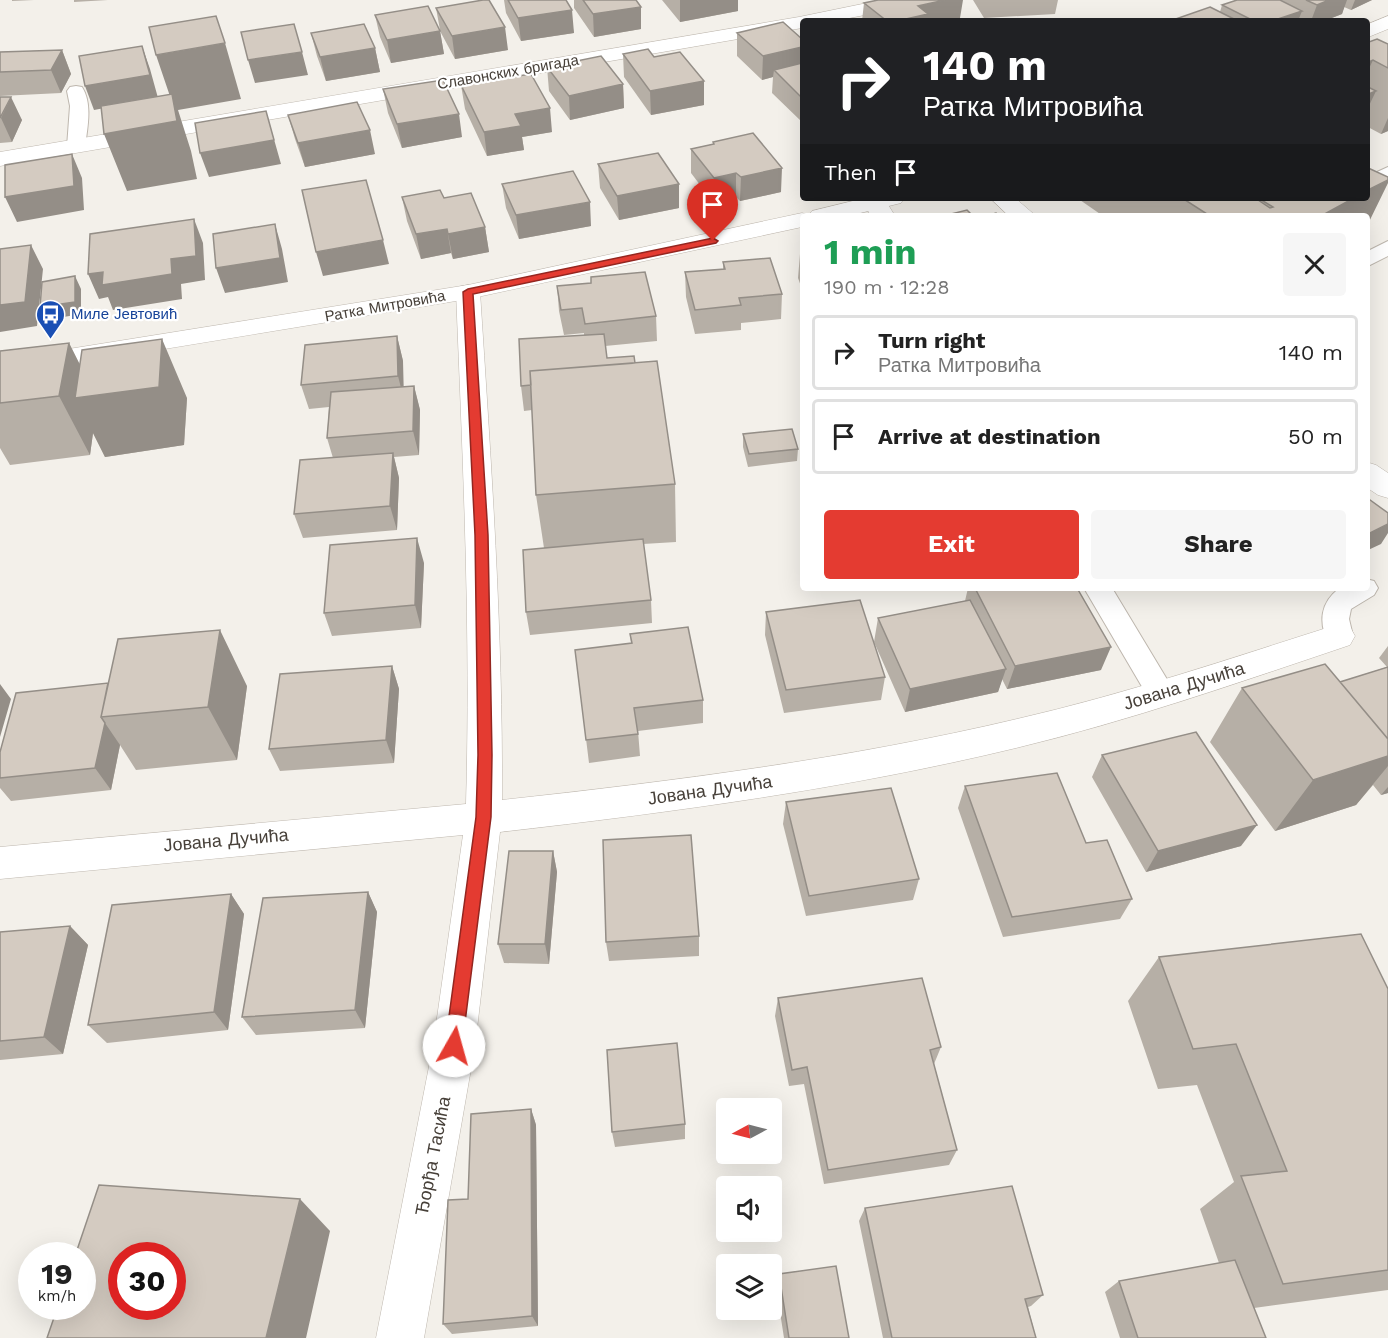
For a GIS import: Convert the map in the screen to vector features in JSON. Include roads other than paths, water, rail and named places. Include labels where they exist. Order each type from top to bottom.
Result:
[{"type":"street","name":"Славонских бригада","points":[[805,18],[911,0]]},
{"type":"street","name":"Славонских бригада","points":[[0,159],[799,19]]},
{"type":"street","points":[[1370,30],[1388,22]]},
{"type":"street","points":[[1005,201],[1020,213]]},
{"type":"street","points":[[838,213],[884,206]]},
{"type":"street","name":"Ратка Митровића","points":[[0,368],[468,292],[800,220]]},
{"type":"street","name":"Ђорђа Тасића","points":[[400,1338],[454,1046],[484,817],[486,698],[482,535],[468,292]]},
{"type":"street","points":[[1370,475],[1388,488]]},
{"type":"street","name":"Јована Дучића","points":[[0,863],[484,817],[627,801],[808,776],[1043,728],[1161,694],[1339,636]]},
{"type":"lane","points":[[76,91],[79,106],[76,147]]},
{"type":"lane","points":[[1370,183],[1388,173]]},
{"type":"lane","points":[[1370,258],[1388,247]]},
{"type":"lane","name":"Јована Дучића","points":[[1370,586],[1388,580]]},
{"type":"lane","points":[[1100,591],[1161,694]]},
{"type":"lane","name":"Јована Дучића","points":[[1339,636],[1334,620],[1336,608],[1345,598],[1359,591]]},
{"type":"place","name":"Миле Јевтовић","points":[[50,340]]}]
